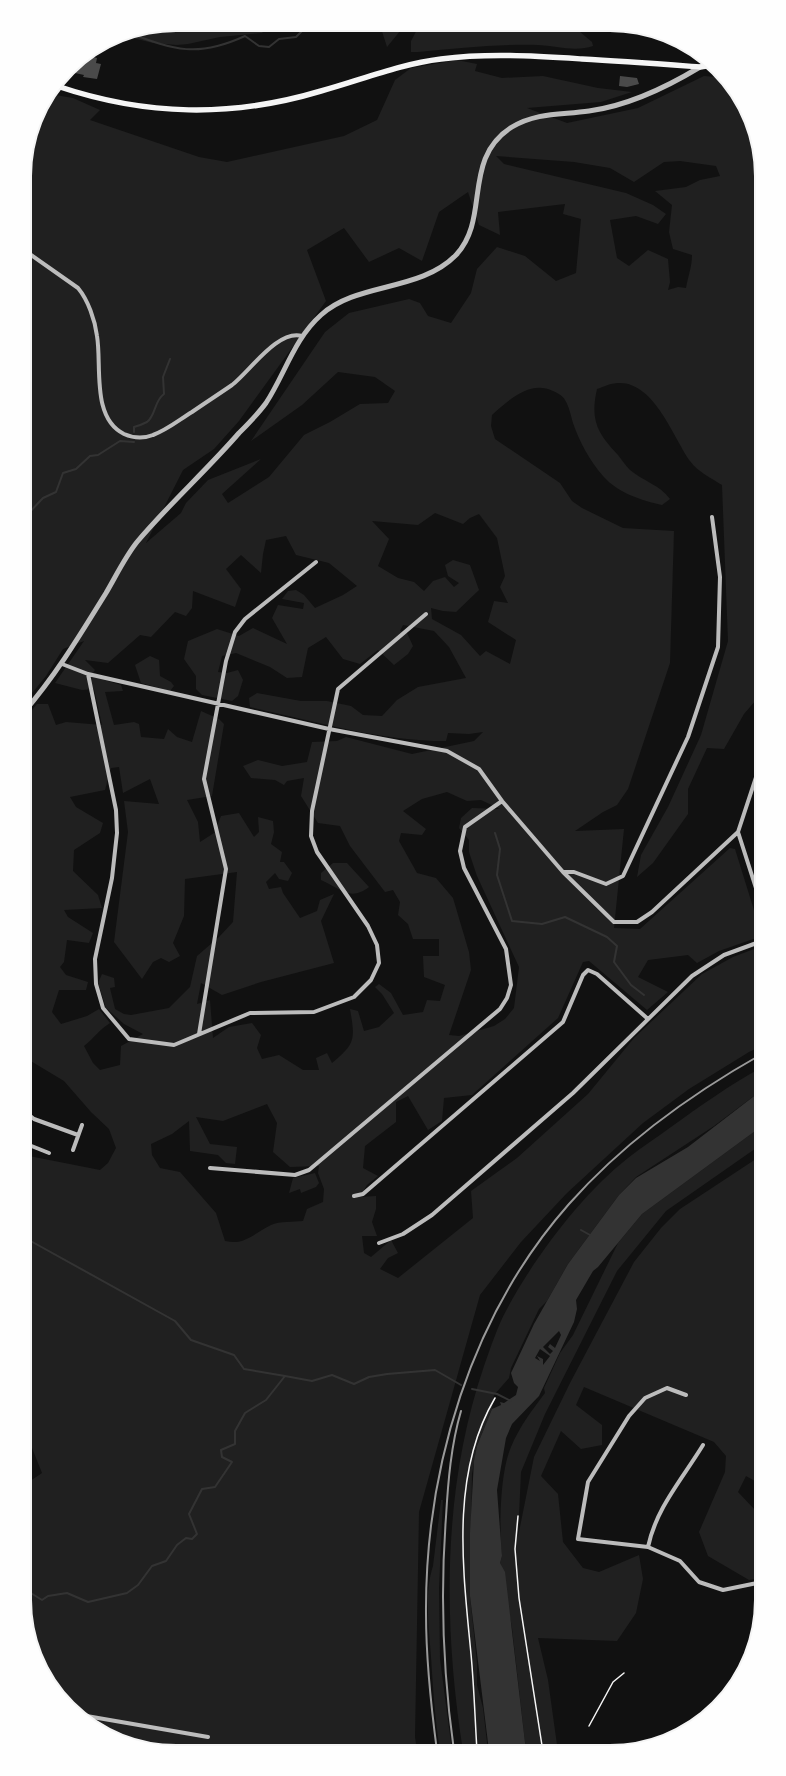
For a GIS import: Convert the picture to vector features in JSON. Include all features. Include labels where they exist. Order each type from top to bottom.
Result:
[{"type":"main road","points":[[61,87],[84,95],[133,106],[160,109],[211,111],[282,102],[410,65],[471,56],[516,55],[705,66]]},
{"type":"street","points":[[31,704],[45,689],[62,664],[135,545],[165,510],[219,457],[266,404],[302,336],[321,314],[337,304],[431,273],[447,263],[458,253],[472,227],[478,181],[485,159],[497,140],[511,128],[527,119],[544,114],[589,111],[613,106],[680,79],[700,67]]},
{"type":"street","points":[[31,255],[78,288],[84,295],[97,334],[101,392],[105,414],[120,432],[130,437],[140,438],[162,432],[233,384],[270,348],[290,335],[295,334],[302,336]]},
{"type":"street","points":[[563,872],[574,872],[606,884],[622,876],[688,737],[718,648],[720,577],[712,517]]},
{"type":"street","points":[[199,1034],[226,870],[204,779],[226,661],[235,632],[245,619],[316,562]]},
{"type":"street","points":[[88,674],[116,810],[117,833],[112,878],[95,959],[96,984],[103,1008],[129,1039],[174,1045],[250,1012],[314,1012],[354,997],[371,980],[379,962],[377,945],[368,926],[317,852],[311,836],[312,811],[338,689],[426,614]]},
{"type":"street","points":[[62,664],[88,674],[329,729],[447,751],[479,768],[502,801],[563,872],[614,922],[637,922],[652,912],[738,832],[755,780]]},
{"type":"street","points":[[210,1168],[295,1175],[309,1170],[500,1009],[507,998],[511,985],[506,949],[464,868],[460,851],[465,827],[502,801]]},
{"type":"street","points":[[738,832],[755,885]]},
{"type":"street","points":[[379,1243],[403,1234],[432,1214],[573,1093],[692,976],[724,955],[755,944]]},
{"type":"street","points":[[354,1196],[363,1194],[563,1022],[584,972],[588,970],[597,974],[648,1019]]},
{"type":"street","points":[[31,1117],[78,1135]]},
{"type":"street","points":[[73,1150],[82,1125]]},
{"type":"street","points":[[31,1146],[49,1153]]},
{"type":"street","points":[[686,1395],[667,1388],[645,1398],[629,1416],[588,1482],[578,1539],[648,1547],[680,1561],[699,1582],[723,1590],[755,1583]]},
{"type":"street","points":[[648,1547],[651,1533],[662,1509],[703,1445]]},
{"type":"street","points":[[90,1717],[208,1737]]},
{"type":"path","points":[[477,1745],[471,1655],[463,1571],[465,1504],[474,1446],[488,1410],[495,1398]]},
{"type":"path","points":[[518,1516],[515,1549],[519,1598],[542,1745]]},
{"type":"path","points":[[589,1726],[613,1682],[624,1673]]},
{"type":"shaded area","points":[[166,31],[264,31],[262,33],[220,37],[188,44],[177,45],[153,43],[132,38]]},
{"type":"shaded area","points":[[382,31],[400,31],[387,47]]},
{"type":"shaded area","points":[[416,31],[579,31],[592,42],[593,46],[573,49],[538,45],[508,45],[411,52],[411,41]]},
{"type":"shaded area","points":[[457,60],[477,64],[475,71],[502,78],[543,76],[598,88],[632,92],[601,102],[527,108],[567,123],[638,108],[704,76],[716,77],[731,95],[744,120],[750,138],[755,166],[755,701],[744,714],[724,749],[707,748],[688,789],[688,814],[653,863],[637,877],[641,855],[668,807],[701,735],[728,641],[722,485],[693,465],[661,412],[652,400],[642,391],[631,385],[615,383],[597,389],[594,409],[595,418],[600,433],[630,470],[661,490],[670,499],[662,505],[630,495],[615,487],[603,476],[589,457],[575,430],[566,402],[562,396],[555,392],[544,388],[536,388],[520,393],[505,403],[492,415],[491,426],[495,439],[560,483],[572,501],[582,508],[623,528],[674,531],[670,663],[628,789],[617,805],[603,812],[575,831],[624,829],[614,928],[640,929],[730,848],[735,849],[755,913],[755,938],[719,951],[697,963],[688,955],[648,960],[638,977],[668,992],[647,1010],[589,961],[583,962],[558,1018],[472,1095],[444,1098],[442,1121],[428,1130],[408,1096],[396,1102],[396,1122],[365,1146],[363,1168],[378,1176],[367,1185],[360,1197],[376,1196],[376,1209],[372,1222],[377,1236],[362,1236],[364,1253],[371,1257],[391,1240],[398,1253],[388,1258],[380,1269],[398,1278],[473,1218],[471,1191],[517,1158],[588,1094],[634,1038],[702,974],[733,957],[755,949],[755,1049],[689,1089],[643,1123],[567,1193],[521,1242],[480,1295],[419,1512],[415,1737],[416,1745],[157,1744],[120,1734],[103,1726],[73,1703],[55,1681],[42,1656],[36,1638],[31,1610],[31,1480],[42,1473],[31,1447],[31,1156],[100,1170],[108,1163],[116,1148],[109,1129],[91,1112],[64,1081],[31,1061],[31,711],[37,704],[48,704],[56,725],[66,722],[102,725],[94,689],[82,690],[55,683],[84,641],[63,649],[46,676],[31,694],[32,157],[42,120],[55,95],[73,98],[100,110],[90,120],[199,157],[227,162],[344,136],[377,120],[395,80],[411,68]],"holes":[[[496,156],[574,162],[610,168],[634,182],[664,162],[680,161],[716,166],[720,176],[700,180],[686,187],[655,191],[672,205],[669,232],[673,249],[692,255],[691,268],[686,288],[678,287],[668,290],[670,282],[668,259],[648,250],[629,266],[617,258],[610,220],[636,216],[658,224],[666,214],[653,205],[626,193],[504,164]],[[468,192],[479,225],[500,235],[498,212],[565,204],[563,214],[581,219],[576,273],[556,281],[525,256],[497,247],[477,269],[471,293],[451,323],[428,316],[420,303],[409,299],[349,313],[325,332],[251,441],[302,405],[338,372],[375,377],[395,391],[388,403],[360,404],[330,422],[304,435],[269,477],[228,503],[222,494],[261,459],[208,480],[186,503],[181,513],[146,543],[183,470],[214,449],[239,421],[326,301],[307,250],[344,228],[369,262],[399,248],[422,261],[439,212]],[[435,513],[463,524],[470,518],[479,514],[497,538],[505,576],[500,587],[508,603],[494,601],[488,622],[516,640],[510,664],[486,651],[480,656],[461,635],[432,619],[431,608],[456,612],[479,590],[470,565],[453,560],[445,565],[448,576],[459,583],[454,587],[445,577],[433,581],[424,591],[414,582],[398,578],[378,566],[389,539],[372,521],[418,525]],[[286,536],[296,555],[329,563],[357,586],[343,595],[315,608],[304,595],[296,590],[288,591],[282,599],[304,603],[303,609],[278,605],[272,618],[287,644],[253,628],[239,636],[217,629],[188,641],[184,659],[196,676],[196,689],[202,695],[232,701],[238,696],[243,680],[238,670],[227,673],[218,672],[222,656],[236,653],[270,667],[287,678],[302,677],[308,648],[326,637],[343,659],[360,664],[378,650],[394,665],[408,654],[413,646],[407,633],[400,631],[403,625],[434,631],[449,647],[466,678],[418,687],[397,700],[382,716],[363,715],[351,706],[327,701],[301,701],[257,693],[249,698],[250,707],[347,729],[397,738],[446,741],[448,733],[469,734],[483,732],[474,741],[412,754],[346,737],[337,741],[312,742],[307,762],[282,766],[258,760],[243,766],[251,778],[275,780],[284,785],[287,781],[304,778],[301,796],[318,823],[340,826],[350,846],[385,892],[393,890],[400,902],[398,915],[408,924],[413,939],[439,939],[439,956],[423,956],[424,977],[445,985],[440,1001],[427,1000],[423,1012],[403,1015],[391,993],[379,984],[375,987],[382,994],[394,1013],[379,1027],[364,1031],[358,1011],[350,1009],[353,1027],[350,1045],[332,1063],[327,1053],[316,1058],[319,1070],[303,1070],[279,1055],[262,1059],[257,1048],[261,1035],[252,1023],[229,1027],[213,1038],[210,1000],[197,1004],[201,983],[222,995],[261,982],[334,963],[321,921],[334,894],[320,900],[317,911],[300,918],[283,893],[281,887],[269,889],[266,882],[275,873],[279,879],[288,881],[292,873],[284,862],[280,862],[282,852],[271,844],[274,832],[273,821],[258,817],[259,832],[254,837],[239,813],[221,816],[214,833],[200,842],[198,822],[187,800],[212,796],[224,724],[219,719],[201,711],[192,742],[177,737],[168,729],[164,739],[141,737],[139,724],[134,722],[114,725],[105,692],[123,691],[121,685],[91,676],[95,670],[85,660],[108,663],[140,635],[151,637],[175,612],[186,616],[192,608],[193,591],[235,607],[241,589],[226,569],[241,555],[261,573],[266,540]],[[119,767],[123,793],[150,779],[159,804],[124,801],[128,832],[114,942],[142,979],[153,962],[161,958],[169,962],[180,956],[173,943],[184,916],[185,879],[237,872],[233,922],[219,937],[197,956],[190,987],[169,1008],[131,1015],[124,1014],[115,1009],[110,988],[115,987],[114,978],[102,974],[98,983],[106,1008],[124,1024],[143,1034],[121,1046],[120,1065],[100,1070],[93,1063],[84,1046],[110,1023],[99,1009],[87,1016],[61,1024],[52,1012],[59,990],[86,990],[88,982],[66,975],[60,967],[64,962],[67,940],[89,943],[93,933],[68,917],[64,910],[102,908],[98,895],[73,871],[74,850],[100,833],[103,823],[76,807],[70,797],[105,790],[111,768]],[[447,792],[467,801],[481,800],[500,809],[472,808],[461,818],[459,828],[469,840],[469,852],[477,876],[519,967],[514,1008],[505,1019],[494,1026],[459,1036],[449,1035],[471,970],[469,952],[453,898],[436,878],[417,873],[399,841],[401,833],[422,835],[426,829],[403,811],[422,799]],[[267,1104],[277,1123],[273,1152],[290,1167],[319,1166],[318,1173],[324,1189],[323,1202],[307,1209],[303,1221],[283,1222],[271,1225],[249,1238],[238,1242],[225,1241],[216,1213],[180,1172],[160,1168],[152,1155],[151,1144],[172,1134],[189,1121],[190,1151],[218,1155],[226,1163],[235,1164],[237,1147],[210,1144],[196,1117],[223,1121]]]},
{"type":"shaded area","points":[[150,656],[159,660],[160,676],[171,682],[174,686],[170,691],[141,683],[135,665]]},
{"type":"shaded area","points":[[333,863],[347,863],[369,887],[356,893],[350,893],[340,890],[321,880],[321,873]]},
{"type":"shaded area","points":[[755,1071],[755,1095],[714,1126],[636,1177],[619,1195],[568,1264],[547,1301],[539,1309],[511,1368],[509,1378],[494,1395],[492,1409],[477,1446],[472,1474],[470,1596],[477,1663],[477,1685],[483,1708],[487,1745],[462,1745],[456,1703],[452,1655],[450,1557],[460,1460],[470,1413],[494,1337],[518,1289],[545,1248],[593,1190],[633,1154],[727,1088]]},
{"type":"shaded area","points":[[755,1095],[755,1131],[642,1214],[593,1271],[576,1300],[577,1309],[574,1322],[539,1396],[512,1424],[506,1438],[497,1490],[502,1556],[500,1563],[505,1572],[525,1745],[488,1745],[470,1596],[470,1533],[474,1461],[477,1446],[492,1409],[501,1405],[500,1402],[504,1403],[516,1395],[518,1387],[514,1383],[511,1373],[534,1324],[568,1264],[619,1195],[636,1178],[688,1147]],"holes":[[[559,1331],[561,1335],[555,1348],[550,1344],[548,1347],[553,1351],[550,1354],[543,1347]],[[540,1349],[550,1356],[543,1365],[543,1359],[537,1356],[540,1361],[535,1358]]]},
{"type":"shaded area","points":[[755,1131],[755,1149],[666,1211],[617,1271],[545,1414],[521,1472],[518,1537],[534,1457],[570,1383],[634,1262],[661,1228],[680,1209],[755,1160],[755,1481],[746,1476],[738,1492],[755,1510],[755,1579],[749,1580],[708,1556],[699,1532],[725,1472],[726,1456],[714,1442],[584,1387],[576,1405],[602,1425],[602,1445],[581,1449],[561,1431],[541,1476],[558,1494],[563,1542],[583,1568],[599,1572],[639,1555],[643,1579],[636,1613],[617,1641],[538,1638],[548,1680],[557,1745],[525,1745],[512,1628],[500,1563],[502,1556],[501,1500],[507,1458],[522,1425],[545,1393],[544,1388],[560,1353],[573,1335],[618,1243],[642,1214]]},
{"type":"shaded area","points":[[315,1173],[319,1183],[316,1187],[301,1193],[300,1189],[289,1193],[293,1178]]},
{"type":"shaded area","points":[[441,1500],[443,1500],[439,1588],[440,1659],[451,1745],[439,1745],[434,1704],[428,1623],[430,1576],[433,1566]]},
{"type":"building","points":[[93,57],[97,58],[96,63],[101,64],[97,79],[83,77],[84,75],[75,73],[76,71]]},
{"type":"building","points":[[620,76],[637,78],[639,84],[627,87],[619,86]]},
{"type":"waterway","points":[[138,36],[173,47],[199,49],[228,43],[245,36],[259,46],[269,47],[279,39],[296,37],[302,31]]},
{"type":"waterway","points":[[134,432],[134,427],[147,422],[150,419],[158,400],[164,394],[163,377],[170,359]]},
{"type":"waterway","points":[[31,511],[43,498],[56,492],[63,473],[76,469],[90,456],[98,455],[120,441],[134,442]]},
{"type":"waterway","points":[[495,833],[500,849],[497,875],[512,921],[542,924],[565,917],[607,937],[617,946],[614,962],[631,985],[644,995]]},
{"type":"waterway","points":[[581,1230],[590,1235]]},
{"type":"waterway","points":[[31,1241],[175,1321],[191,1340],[234,1355],[244,1369],[285,1376]]},
{"type":"waterway","points":[[31,1593],[42,1600],[48,1596],[67,1593],[88,1602],[127,1593],[138,1585],[152,1566],[166,1561],[177,1545],[186,1538],[192,1539],[197,1534],[189,1514],[202,1489],[215,1487],[232,1462],[222,1457],[221,1450],[235,1444],[235,1431],[245,1413],[266,1400],[285,1376],[312,1381],[332,1375],[354,1384],[369,1377],[435,1370],[461,1385]]},
{"type":"waterway","points":[[472,1389],[497,1394],[511,1401]]},
{"type":"railway","points":[[436,1745],[427,1648],[426,1614],[428,1559],[434,1504],[445,1449],[460,1396],[480,1344],[505,1294],[535,1247],[569,1204],[590,1182],[612,1160],[659,1121],[709,1086],[755,1058]]},
{"type":"railway","points":[[453,1745],[445,1664],[443,1576],[449,1477],[452,1450],[461,1411]]}]
